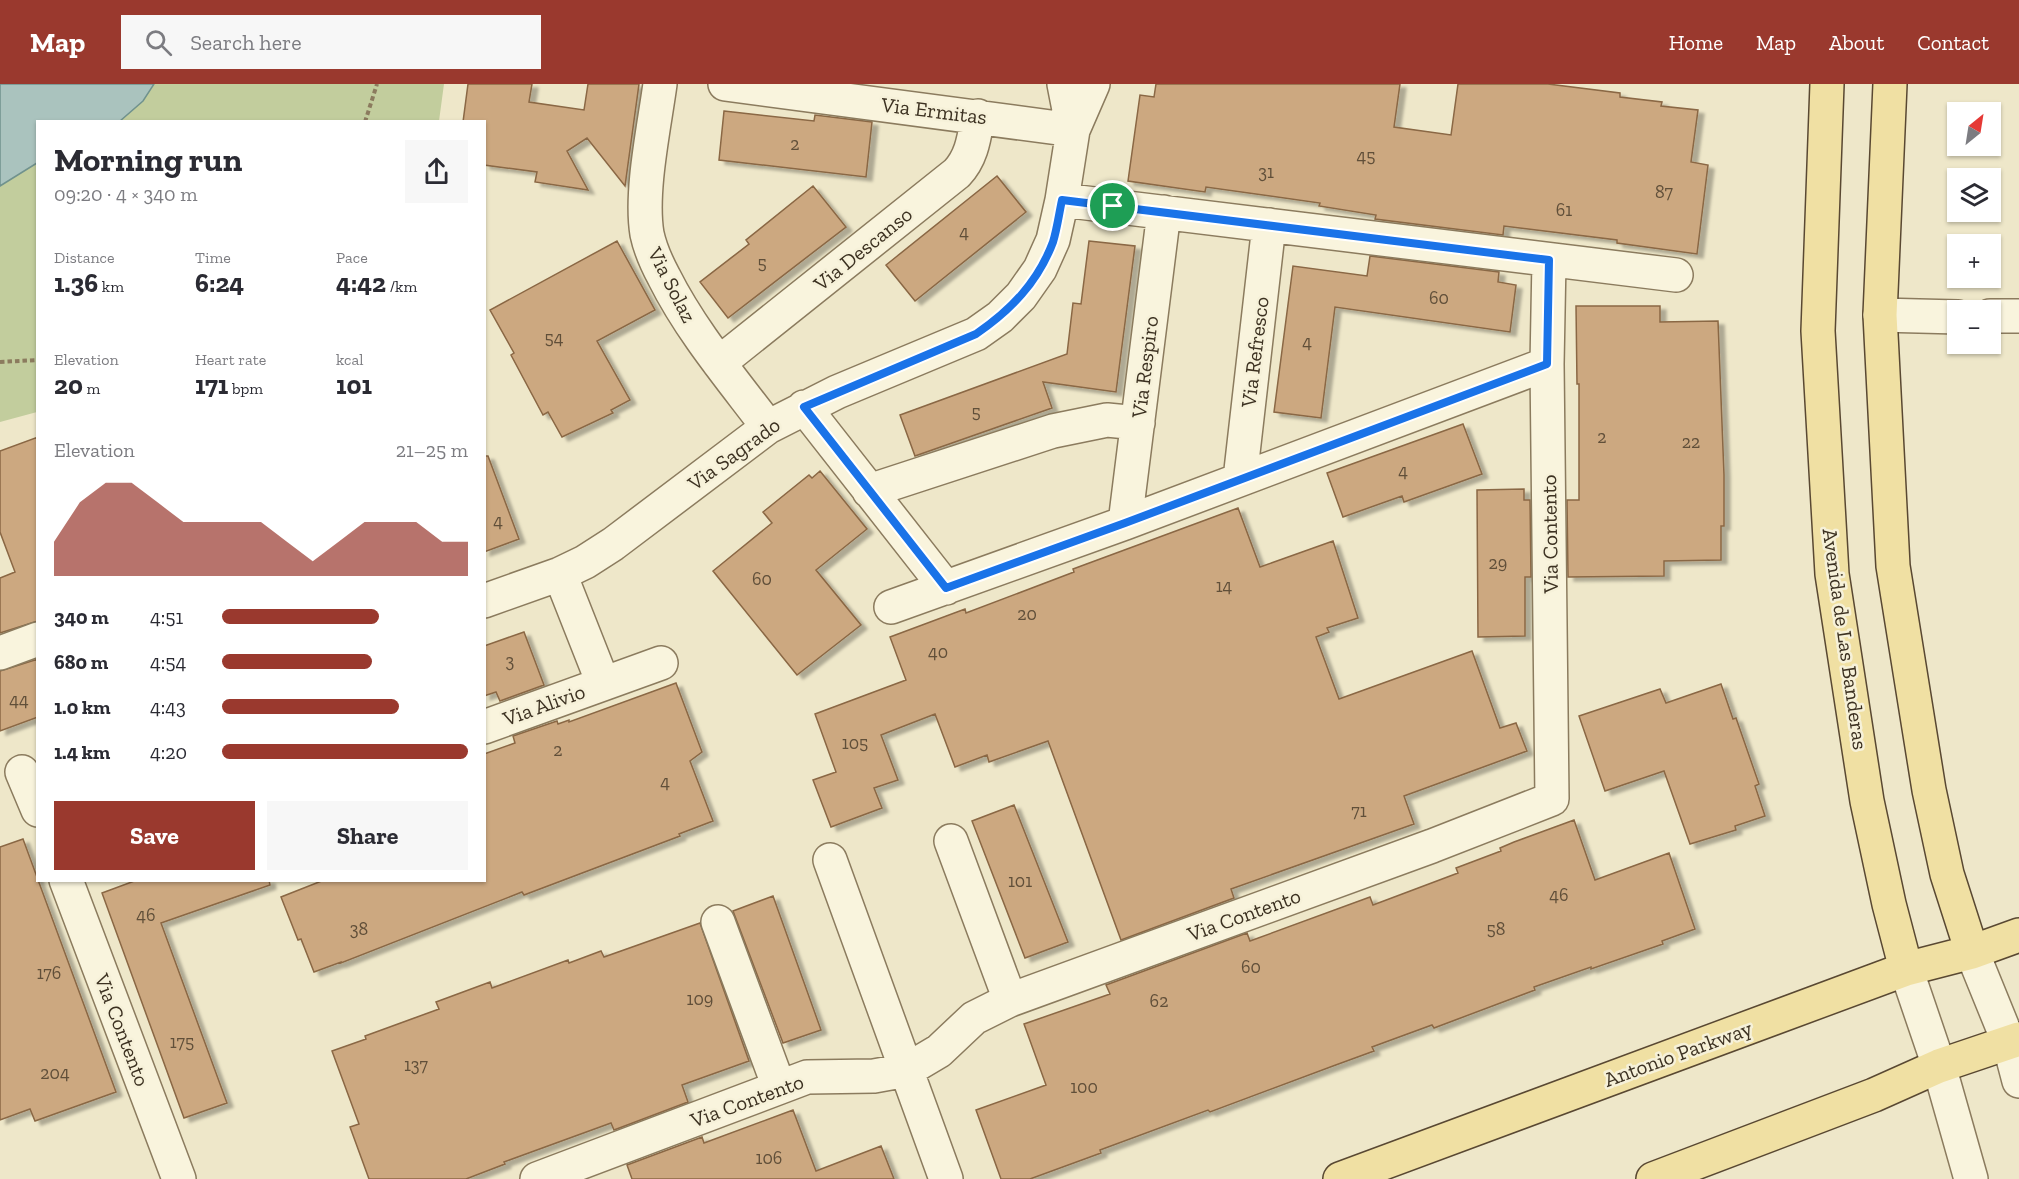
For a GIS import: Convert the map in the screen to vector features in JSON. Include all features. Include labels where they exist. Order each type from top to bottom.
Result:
[{"type":"main road","name":"Avenida de Las Banderas","points":[[1827,84],[1818,331],[1832,574],[1867,801],[1889,904],[1906,969]]},
{"type":"main road","points":[[1890,84],[1880,315],[1893,566],[1929,790],[1947,874],[1972,952]]},
{"type":"main road","name":"Antonio Parkway","points":[[1340,1179],[1906,969],[1972,952],[2019,935]]},
{"type":"main road","points":[[1653,1179],[1874,1095],[1939,1066],[2014,1041]]},
{"type":"street","name":"Via Solaz","points":[[660,84],[645,196],[647,235],[673,296],[719,363],[768,427]]},
{"type":"street","name":"Via Ermitas","points":[[725,84],[1073,130]]},
{"type":"street","name":"Via Sagrado","points":[[1064,84],[1073,130]]},
{"type":"street","name":"Via Sagrado","points":[[486,600],[560,574],[585,562],[613,544],[768,427],[804,407],[976,334],[1000,317],[1022,296],[1041,269],[1053,240],[1073,130],[1093,84]]},
{"type":"street","name":"Via Descanso","points":[[719,363],[957,173],[967,163],[978,116]]},
{"type":"street","points":[[1062,200],[1676,275]]},
{"type":"street","name":"Via Respiro","points":[[1125,523],[1164,212]]},
{"type":"street","name":"Via Refresco","points":[[1240,479],[1269,225]]},
{"type":"street","points":[[891,607],[1125,523],[1547,364],[1549,260]]},
{"type":"street","points":[[1880,315],[1947,317]]},
{"type":"street","points":[[2001,316],[2019,316]]},
{"type":"street","name":"Via Contento","points":[[537,1179],[807,1077],[874,1076],[907,1070],[939,1050],[974,1018],[1010,1000],[1421,850],[1552,799],[1547,364]]},
{"type":"street","points":[[804,407],[946,588]]},
{"type":"street","points":[[869,491],[1053,431],[1107,420],[1138,423]]},
{"type":"street","name":"Via Alivio","points":[[560,574],[603,683]]},
{"type":"street","points":[[0,653],[36,640]]},
{"type":"street","name":"Via Alivio","points":[[486,726],[661,663]]},
{"type":"street","points":[[20,773],[36,806]]},
{"type":"street","points":[[951,841],[1010,1000]]},
{"type":"street","points":[[830,860],[946,1179]]},
{"type":"street","name":"Via Contento","points":[[68,882],[178,1179]]},
{"type":"street","points":[[718,922],[779,1087]]},
{"type":"street","points":[[1972,952],[2014,1041],[2019,1081]]},
{"type":"street","name":"Avenida de Las Banderas","points":[[1906,969],[1939,1066],[1971,1179]]},
{"type":"path","points":[[366,120],[377,84]]},
{"type":"path","points":[[0,362],[36,360]]},
{"type":"green space","points":[[0,84],[444,84],[439,120],[36,120],[36,412],[0,422]]},
{"type":"water","points":[[0,84],[154,84],[143,101],[121,120],[36,120],[36,164],[0,186]]},
{"type":"building","points":[[468,84],[532,84],[529,102],[584,110],[588,84],[639,84],[625,186],[587,138],[567,151],[588,190],[535,182],[537,172],[486,165],[486,120],[463,120]]},
{"type":"building","points":[[1156,84],[1400,84],[1394,127],[1451,135],[1458,84],[1548,84],[1620,93],[1620,97],[1662,102],[1661,106],[1698,110],[1691,162],[1708,165],[1697,254],[1617,243],[1617,240],[1504,226],[1503,235],[1375,219],[1376,215],[1319,206],[1320,203],[1206,187],[1205,192],[1128,181],[1140,95],[1154,97]]},
{"type":"building","points":[[724,111],[814,121],[815,115],[872,122],[866,177],[719,160]]},
{"type":"building","points":[[997,176],[1026,212],[915,301],[886,265]]},
{"type":"building","points":[[813,186],[846,227],[728,318],[700,282],[749,244],[746,240]]},
{"type":"building","points":[[617,241],[655,310],[597,341],[630,400],[611,410],[613,413],[562,437],[548,412],[543,415],[511,355],[514,353],[490,310]]},
{"type":"building","points":[[1089,241],[1135,246],[1116,392],[1043,382],[1052,408],[915,456],[900,415],[1067,354],[1073,303],[1081,304]]},
{"type":"building","points":[[1370,256],[1499,272],[1498,282],[1516,285],[1510,332],[1335,307],[1321,418],[1274,412],[1293,266],[1367,276]]},
{"type":"building","points":[[1576,306],[1660,306],[1660,322],[1718,321],[1724,475],[1721,560],[1664,561],[1664,576],[1568,577],[1567,500],[1579,500]]},
{"type":"building","points":[[1463,424],[1482,474],[1404,502],[1402,496],[1343,517],[1327,473]]},
{"type":"building","points":[[36,438],[36,622],[0,633],[0,578],[15,572],[0,532],[0,451]]},
{"type":"building","points":[[486,456],[488,456],[519,539],[486,551]]},
{"type":"building","points":[[820,471],[867,529],[816,570],[861,625],[797,675],[713,571],[772,523],[763,512],[809,475],[812,478]]},
{"type":"building","points":[[1524,489],[1524,500],[1530,500],[1531,577],[1525,577],[1525,636],[1478,637],[1477,490]]},
{"type":"building","points":[[1238,508],[1260,567],[1333,541],[1358,618],[1327,628],[1329,632],[1316,637],[1339,699],[1472,651],[1500,728],[1516,723],[1527,751],[1404,796],[1414,824],[1231,889],[1234,898],[1121,940],[1048,741],[989,762],[987,755],[955,767],[935,714],[881,735],[898,780],[874,788],[882,808],[831,827],[813,780],[836,772],[815,714],[906,680],[890,637],[965,609],[966,613],[1074,572],[1073,569]]},
{"type":"building","points":[[524,632],[544,685],[500,701],[496,692],[486,695],[486,645]]},
{"type":"building","points":[[36,660],[36,718],[0,731],[0,671]]},
{"type":"building","points":[[676,683],[702,752],[690,761],[713,821],[679,834],[680,836],[524,895],[522,892],[314,972],[281,897],[319,882],[486,882],[486,753],[515,743],[513,736],[557,721],[558,724],[569,720],[569,722]]},
{"type":"building","points":[[1721,684],[1733,719],[1736,718],[1759,784],[1755,786],[1765,816],[1735,826],[1736,830],[1690,844],[1664,771],[1605,791],[1579,716],[1660,689],[1666,703]]},
{"type":"building","points":[[1014,805],[1068,942],[1025,958],[972,821]]},
{"type":"building","points":[[1574,820],[1595,880],[1669,853],[1695,929],[1662,941],[1663,944],[1534,987],[1535,990],[1434,1028],[1432,1025],[1372,1047],[1374,1051],[1100,1150],[1101,1153],[1030,1179],[1001,1179],[976,1110],[1046,1085],[1024,1024],[1110,994],[1106,985],[1247,933],[1250,941],[1370,897],[1373,905],[1458,873],[1456,868],[1501,851],[1500,848],[1514,842]]},
{"type":"building","points":[[23,839],[36,874],[36,882],[39,882],[116,1092],[35,1121],[30,1109],[0,1120],[0,847]]},
{"type":"building","points":[[132,882],[269,882],[270,885],[161,923],[227,1103],[184,1118],[102,893]]},
{"type":"building","points":[[773,896],[821,1030],[783,1043],[733,911]]},
{"type":"building","points":[[700,923],[749,1061],[682,1085],[688,1102],[614,1130],[611,1123],[504,1162],[505,1164],[466,1179],[369,1179],[350,1127],[359,1124],[332,1051],[366,1039],[365,1036],[439,1009],[436,1002],[490,982],[492,988],[568,960],[569,963],[601,951],[604,957]]},
{"type":"building","points":[[793,1110],[816,1171],[881,1146],[894,1179],[632,1179],[627,1165],[702,1137],[704,1143]]},
{"type":"route","points":[[1062,200],[1113,206],[1549,260],[1547,364],[946,588],[804,407],[976,334],[1000,317],[1022,296],[1041,269],[1053,240],[1062,200]]}]
